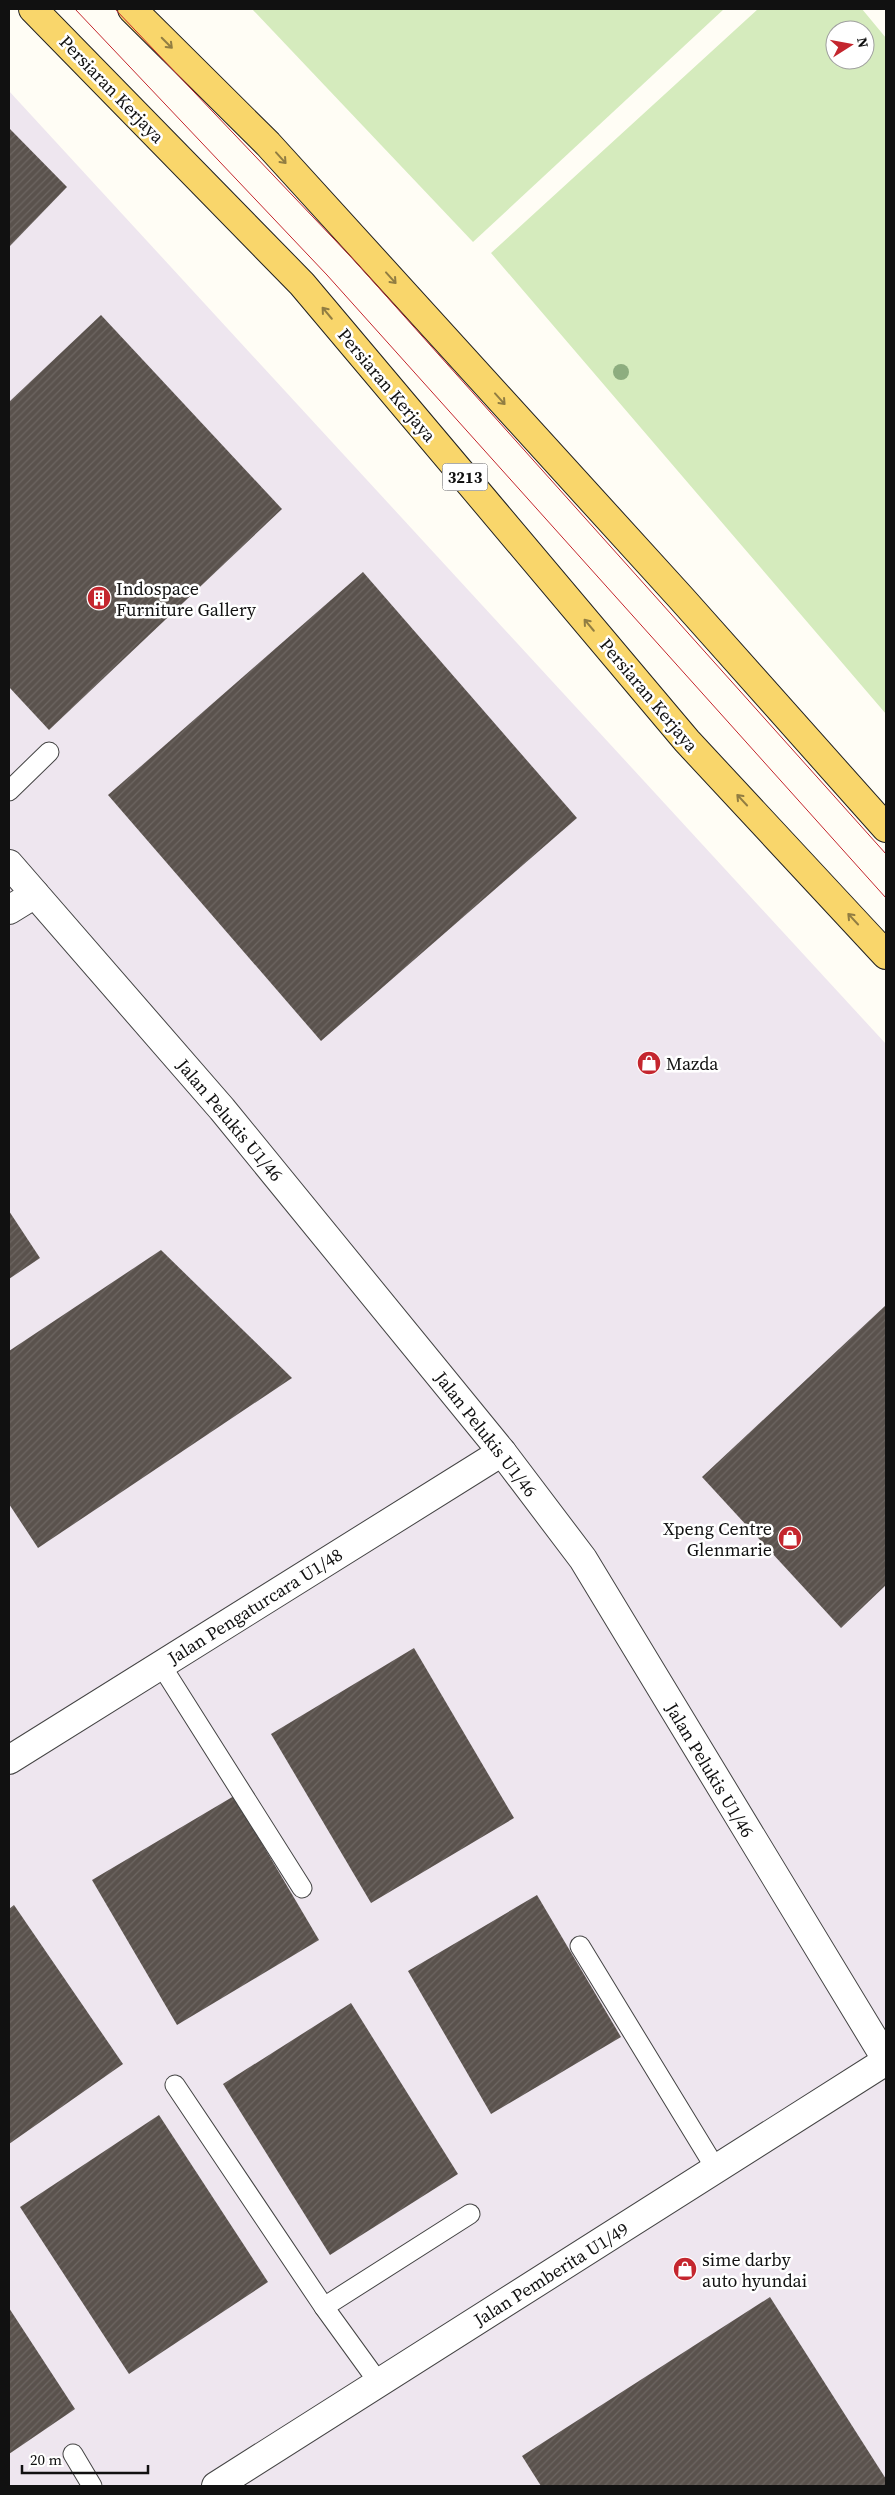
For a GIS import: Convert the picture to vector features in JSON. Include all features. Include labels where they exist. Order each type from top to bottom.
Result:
[{"type":"main road","name":"Persiaran Kerjaya","points":[[33,9],[302,284],[688,741],[886,955]]},
{"type":"main road","points":[[132,9],[268,144],[682,599],[886,828]]},
{"type":"street","name":"Jalan Pelukis U1/46","points":[[9,864],[222,1108],[502,1452],[583,1559],[886,2060]]},
{"type":"street","points":[[9,910],[36,894]]},
{"type":"street","name":"Jalan Pengaturcara U1/48","points":[[9,1760],[502,1452]]},
{"type":"street","name":"Jalan Pemberita U1/49","points":[[216,2486],[886,2060]]},
{"type":"lane","points":[[9,791],[49,752]]},
{"type":"lane","points":[[161,1665],[302,1888]]},
{"type":"lane","points":[[580,1946],[716,2169]]},
{"type":"lane","points":[[175,2085],[324,2307],[379,2383]]},
{"type":"lane","points":[[324,2307],[470,2214]]},
{"type":"lane","points":[[73,2454],[92,2486]]},
{"type":"shaded area","points":[[9,91],[886,1044],[886,2486],[9,2486]]},
{"type":"green space","points":[[252,9],[724,9],[473,242]]},
{"type":"green space","points":[[758,9],[862,9],[871,20],[825,20],[825,70],[875,70],[875,25],[886,38],[886,714],[491,253]]},
{"type":"building","points":[[9,128],[67,187],[9,247]]},
{"type":"building","name":"Indospace Furniture Gallery","points":[[101,315],[282,509],[49,730],[9,687],[9,402]]},
{"type":"building","points":[[363,572],[577,818],[321,1041],[108,795]]},
{"type":"building","points":[[9,1211],[40,1258],[9,1279]]},
{"type":"building","points":[[161,1250],[292,1378],[38,1548],[9,1504],[9,1351]]},
{"type":"building","points":[[886,1305],[886,1585],[841,1628],[702,1477]]},
{"type":"building","points":[[414,1648],[514,1818],[371,1903],[271,1734]]},
{"type":"building","points":[[234,1796],[319,1940],[177,2025],[92,1880]]},
{"type":"building","points":[[537,1895],[621,2037],[491,2114],[408,1971]]},
{"type":"building","points":[[14,1905],[123,2064],[9,2144],[9,1909]]},
{"type":"building","points":[[351,2003],[458,2174],[330,2255],[223,2084]]},
{"type":"building","points":[[159,2115],[268,2282],[129,2374],[20,2207]]},
{"type":"building","points":[[770,2297],[886,2479],[886,2486],[541,2486],[522,2456]]},
{"type":"building","points":[[9,2308],[75,2409],[9,2454]]},
{"type":"tram line","points":[[75,9],[327,275],[886,898]]},
{"type":"tram line","points":[[115,9],[353,259],[886,854]]},
{"type":"place","name":"Indospace Furniture Gallery","points":[[99,598]]},
{"type":"place","name":"Mazda","points":[[649,1063]]},
{"type":"place","name":"Xpeng Centre Glenmarie","points":[[790,1538]]},
{"type":"place","name":"sime darby auto hyundai","points":[[685,2269]]}]
